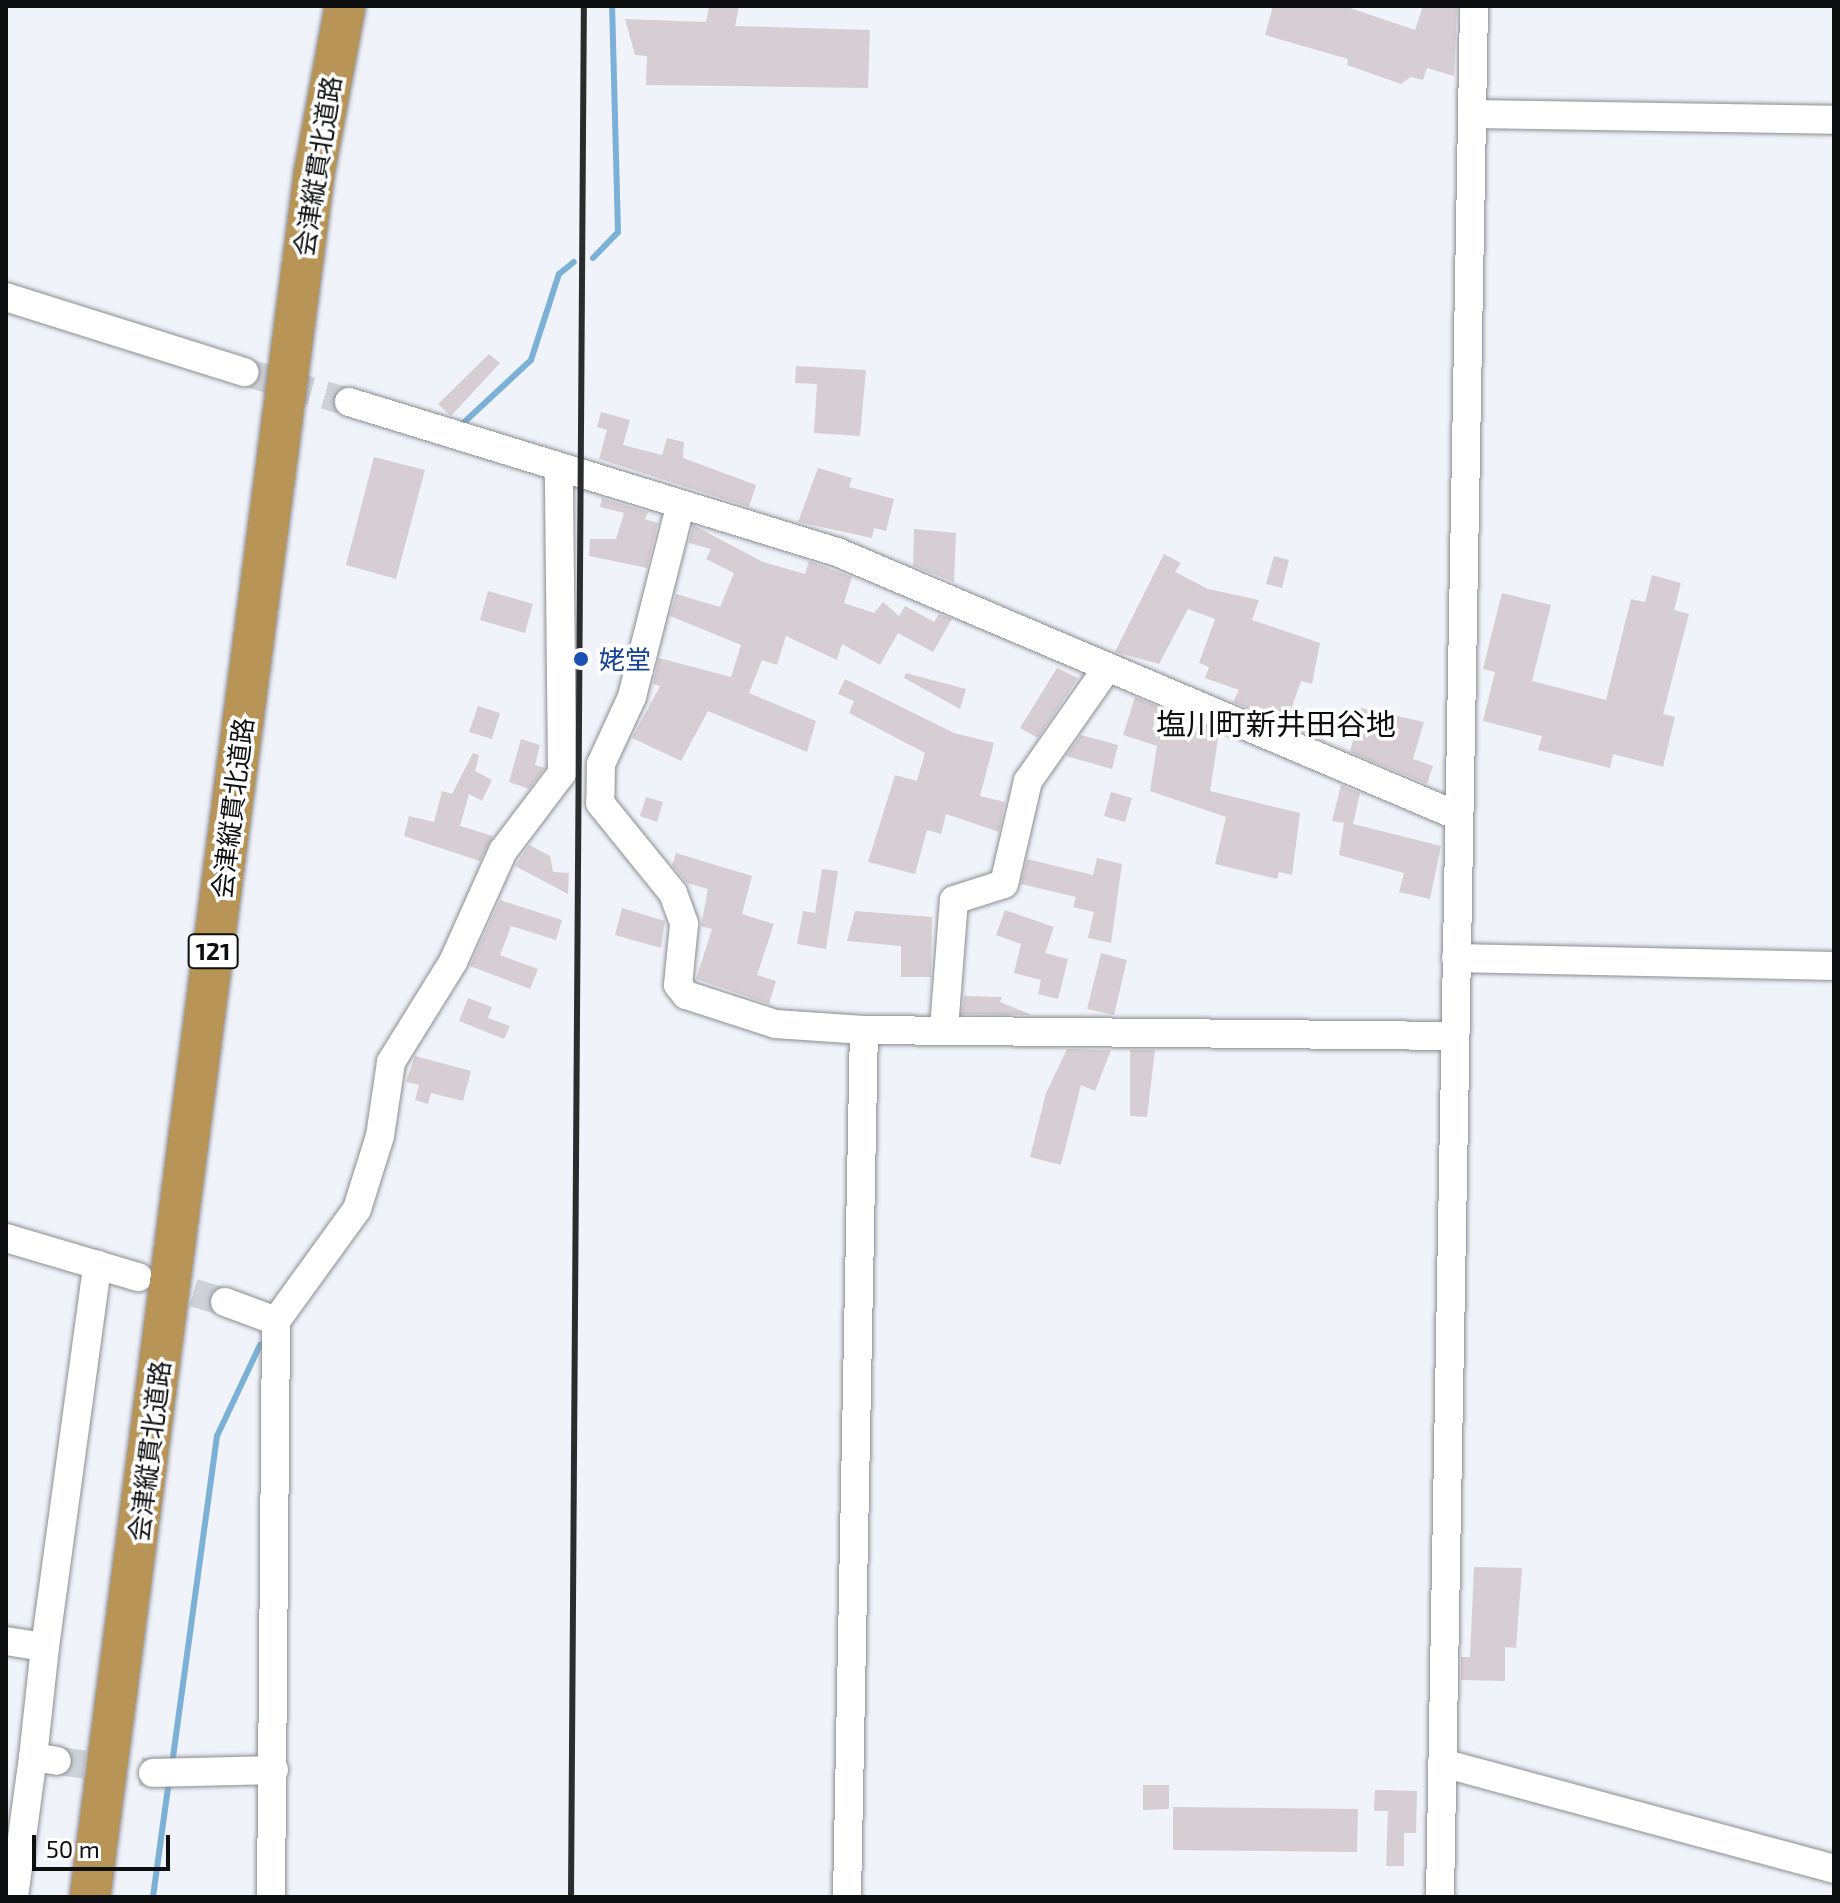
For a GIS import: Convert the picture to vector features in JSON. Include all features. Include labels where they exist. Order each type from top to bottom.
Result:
[{"type":"highway","name":"会津縦貫北道路","points":[[90,1897],[314,174],[345,6]]},
{"type":"highway","name":"会津縦貫北道路","points":[[116,1897],[296,475],[369,6]]},
{"type":"street","points":[[1440,1897],[1474,6]]},
{"type":"street","points":[[1472,114],[1834,120]]},
{"type":"street","points":[[6,297],[244,372]]},
{"type":"street","points":[[349,402],[680,507],[837,552],[1105,671],[1458,816]]},
{"type":"street","points":[[271,1897],[276,1321],[357,1209],[380,1136],[391,1062],[453,962],[503,851],[562,773],[559,469]]},
{"type":"street","points":[[680,507],[635,687],[601,764],[600,803],[673,893],[684,924],[678,985],[686,995],[775,1024],[864,1030],[1455,1036]]},
{"type":"street","points":[[944,1029],[954,900],[1004,884],[1031,777],[1105,671]]},
{"type":"street","points":[[1456,958],[1834,966]]},
{"type":"street","points":[[847,1897],[864,1030]]},
{"type":"street","points":[[6,1238],[138,1277]]},
{"type":"street","points":[[14,1897],[45,1759],[45,1647],[97,1265]]},
{"type":"street","points":[[225,1302],[276,1321]]},
{"type":"street","points":[[6,1641],[45,1647]]},
{"type":"street","points":[[1442,1763],[1834,1869]]},
{"type":"street","points":[[153,1773],[274,1770]]},
{"type":"building","points":[[739,6],[735,26],[870,30],[868,88],[646,85],[647,56],[635,55],[625,19],[706,22],[709,7]]},
{"type":"building","points":[[1273,6],[1344,6],[1415,30],[1423,6],[1457,6],[1454,76],[1427,68],[1423,80],[1411,77],[1401,84],[1347,65],[1348,59],[1265,35]]},
{"type":"building","points":[[489,354],[500,363],[451,416],[438,404]]},
{"type":"building","points":[[796,366],[866,370],[860,436],[814,433],[817,384],[795,383]]},
{"type":"building","points":[[601,412],[630,420],[623,445],[662,455],[667,438],[684,442],[683,458],[756,485],[749,507],[599,459],[607,430],[597,427]]},
{"type":"building","points":[[374,457],[425,470],[396,579],[346,565]]},
{"type":"building","points":[[818,468],[852,478],[849,487],[894,499],[886,531],[874,528],[872,538],[798,522]]},
{"type":"building","points":[[602,498],[648,512],[645,519],[658,523],[647,568],[589,556],[590,539],[616,539],[624,513],[600,507]]},
{"type":"building","points":[[693,525],[763,562],[805,574],[809,561],[852,577],[844,603],[874,613],[883,602],[899,616],[905,606],[934,622],[939,614],[952,619],[933,652],[898,633],[880,665],[842,644],[837,660],[786,636],[777,665],[762,660],[749,693],[816,721],[807,752],[708,711],[681,761],[632,738],[660,686],[653,684],[659,658],[731,677],[741,645],[670,616],[676,594],[720,607],[734,573],[706,559],[711,549],[689,543]]},
{"type":"building","points":[[914,529],[956,533],[954,582],[913,566]]},
{"type":"building","points":[[1164,554],[1181,563],[1175,572],[1208,589],[1259,600],[1252,620],[1320,643],[1312,684],[1301,681],[1292,707],[1327,728],[1323,740],[1233,702],[1239,690],[1205,678],[1209,667],[1199,663],[1215,619],[1188,609],[1159,664],[1115,652]]},
{"type":"building","points":[[1274,556],[1289,560],[1282,588],[1266,584]]},
{"type":"building","points":[[1652,575],[1681,583],[1674,610],[1689,614],[1663,714],[1675,717],[1663,767],[1613,754],[1610,768],[1538,750],[1542,736],[1483,721],[1495,672],[1483,669],[1502,593],[1551,605],[1532,681],[1606,700],[1631,599],[1645,602]]},
{"type":"building","points":[[488,591],[533,604],[525,633],[480,620]]},
{"type":"building","points":[[1057,668],[1078,678],[1038,738],[1020,728]]},
{"type":"building","points":[[906,673],[966,689],[960,709],[904,678]]},
{"type":"building","points":[[845,679],[954,733],[994,743],[980,796],[1005,802],[999,832],[946,814],[941,834],[927,830],[915,874],[868,862],[895,775],[917,781],[925,753],[849,713],[854,701],[838,694]]},
{"type":"building","points":[[1135,697],[1159,707],[1153,728],[1185,738],[1192,721],[1219,733],[1210,791],[1300,813],[1292,875],[1279,872],[1277,879],[1215,864],[1226,817],[1150,791],[1157,746],[1123,735]]},
{"type":"building","points":[[478,706],[500,713],[492,739],[469,732]]},
{"type":"building","points":[[1361,708],[1424,722],[1413,759],[1433,766],[1427,784],[1350,752]]},
{"type":"building","points":[[1081,735],[1118,745],[1112,769],[1066,756]]},
{"type":"building","points":[[521,739],[540,745],[535,765],[545,768],[529,789],[509,782]]},
{"type":"building","points":[[473,753],[479,755],[475,771],[492,780],[482,801],[469,794],[460,826],[493,836],[480,861],[404,836],[409,816],[434,822],[442,791],[452,794]]},
{"type":"building","points":[[1341,785],[1360,793],[1353,824],[1441,846],[1430,899],[1399,892],[1404,873],[1339,855],[1344,823],[1332,821]]},
{"type":"building","points":[[1111,792],[1132,798],[1125,822],[1104,816]]},
{"type":"building","points":[[646,797],[663,802],[657,822],[640,816]]},
{"type":"building","points":[[529,845],[550,856],[553,872],[569,873],[568,894],[515,866]]},
{"type":"building","points":[[676,853],[752,876],[742,914],[774,924],[757,975],[776,981],[769,1004],[696,979],[712,929],[701,926],[708,889],[687,883],[672,865]]},
{"type":"building","points":[[1097,858],[1122,864],[1111,943],[1088,938],[1094,912],[1073,907],[1076,897],[1021,884],[1027,859],[1093,875]]},
{"type":"building","points":[[822,869],[838,871],[826,949],[797,944],[803,911],[815,913]]},
{"type":"building","points":[[500,900],[562,920],[556,940],[511,926],[500,955],[538,969],[530,989],[470,966]]},
{"type":"building","points":[[622,908],[665,921],[661,948],[615,935]]},
{"type":"building","points":[[1005,910],[1054,927],[1045,953],[1068,959],[1058,999],[1038,994],[1041,980],[1014,973],[1021,944],[996,935]]},
{"type":"building","points":[[855,911],[932,917],[931,977],[901,977],[901,946],[847,941]]},
{"type":"building","points":[[1101,953],[1127,960],[1114,1015],[1087,1009]]},
{"type":"building","points":[[964,996],[1002,997],[1000,1002],[1032,1015],[962,1014]]},
{"type":"building","points":[[468,998],[492,1007],[488,1018],[510,1026],[504,1039],[459,1021]]},
{"type":"building","points":[[1067,1049],[1111,1050],[1095,1091],[1081,1085],[1061,1165],[1030,1157],[1046,1093]]},
{"type":"building","points":[[1130,1050],[1155,1050],[1147,1117],[1130,1116]]},
{"type":"building","points":[[415,1056],[471,1071],[463,1101],[431,1093],[428,1104],[415,1100],[419,1085],[406,1082]]},
{"type":"building","points":[[1474,1567],[1522,1568],[1516,1648],[1505,1647],[1505,1681],[1461,1680],[1461,1657],[1470,1657]]},
{"type":"building","points":[[1143,1785],[1169,1785],[1169,1809],[1143,1810]]},
{"type":"building","points":[[1375,1790],[1417,1791],[1416,1833],[1404,1833],[1404,1866],[1386,1866],[1388,1811],[1374,1811]]},
{"type":"building","points":[[1173,1807],[1358,1809],[1357,1852],[1173,1850]]},
{"type":"waterway","points":[[593,258],[618,232],[612,6]]},
{"type":"waterway","points":[[459,427],[531,360],[559,274],[574,262]]},
{"type":"waterway","points":[[173,1757],[217,1436],[260,1345]]},
{"type":"waterway","points":[[153,1897],[168,1788]]},
{"type":"tunnel","points":[[244,372],[349,402]]},
{"type":"tunnel","points":[[153,1281],[225,1302]]},
{"type":"tunnel","points":[[57,1761],[153,1773]]},
{"type":"railway","points":[[571,1897],[584,6]]},
{"type":"place","name":"姥堂","points":[[581,659]]},
{"type":"district","name":"塩川町新井田谷地","points":[[1276,723]]}]
